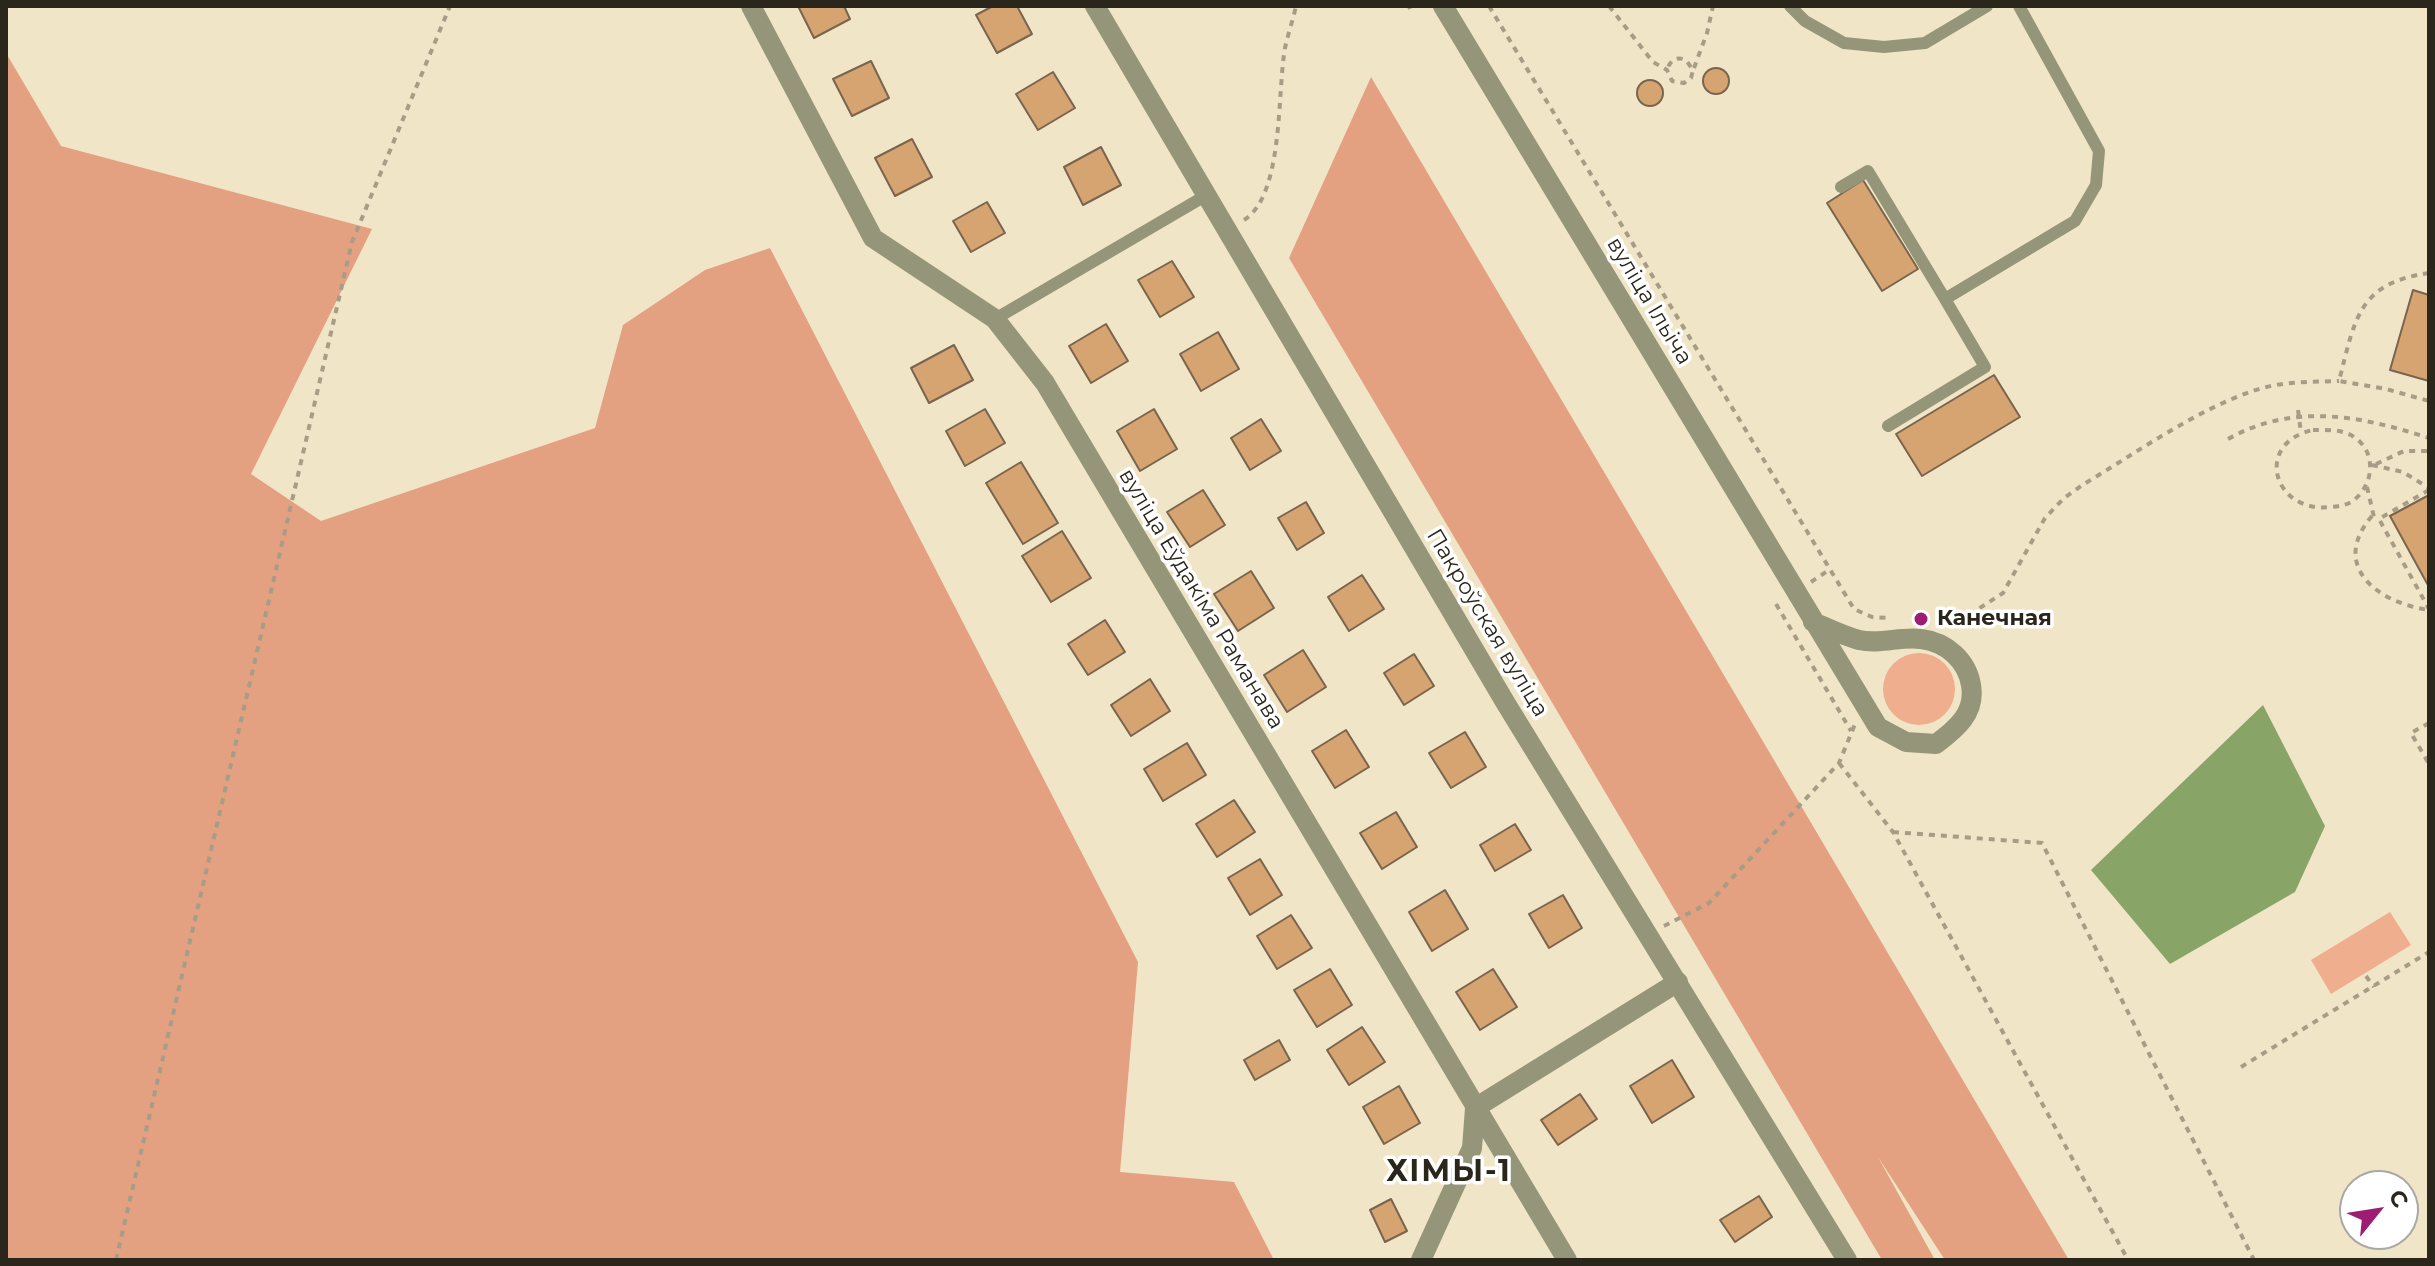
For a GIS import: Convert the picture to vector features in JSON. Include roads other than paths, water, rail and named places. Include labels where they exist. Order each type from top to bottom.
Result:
[{"type":"street","name":"вуліца Еўдакіма Раманава","points":[[751,6],[873,238],[995,319],[1045,383],[1567,1260]]},
{"type":"street","name":"Пакроўская вуліца","points":[[1095,6],[1505,702],[1847,1260]]},
{"type":"street","name":"вуліца Ільіча","points":[[1443,6],[1813,622],[1878,727],[1906,742],[1936,744],[1960,726],[1974,699],[1968,669],[1948,647],[1920,638],[1894,642],[1861,641],[1813,622]]},
{"type":"street","points":[[1421,1260],[1472,1148],[1475,1108],[1678,982]]},
{"type":"lane","points":[[1790,6],[1805,21],[1844,43],[1884,47],[1925,43],[1987,6]]},
{"type":"lane","points":[[1945,299],[2075,221],[2096,185],[2099,151],[2019,6]]},
{"type":"lane","points":[[1841,187],[1868,171],[1985,367],[1888,426]]},
{"type":"lane","points":[[995,319],[1205,196]]},
{"type":"place","name":"Канечная","points":[[1921,619]]},
{"type":"district","name":"ХІМЫ-1","points":[[1449,1172]]}]
